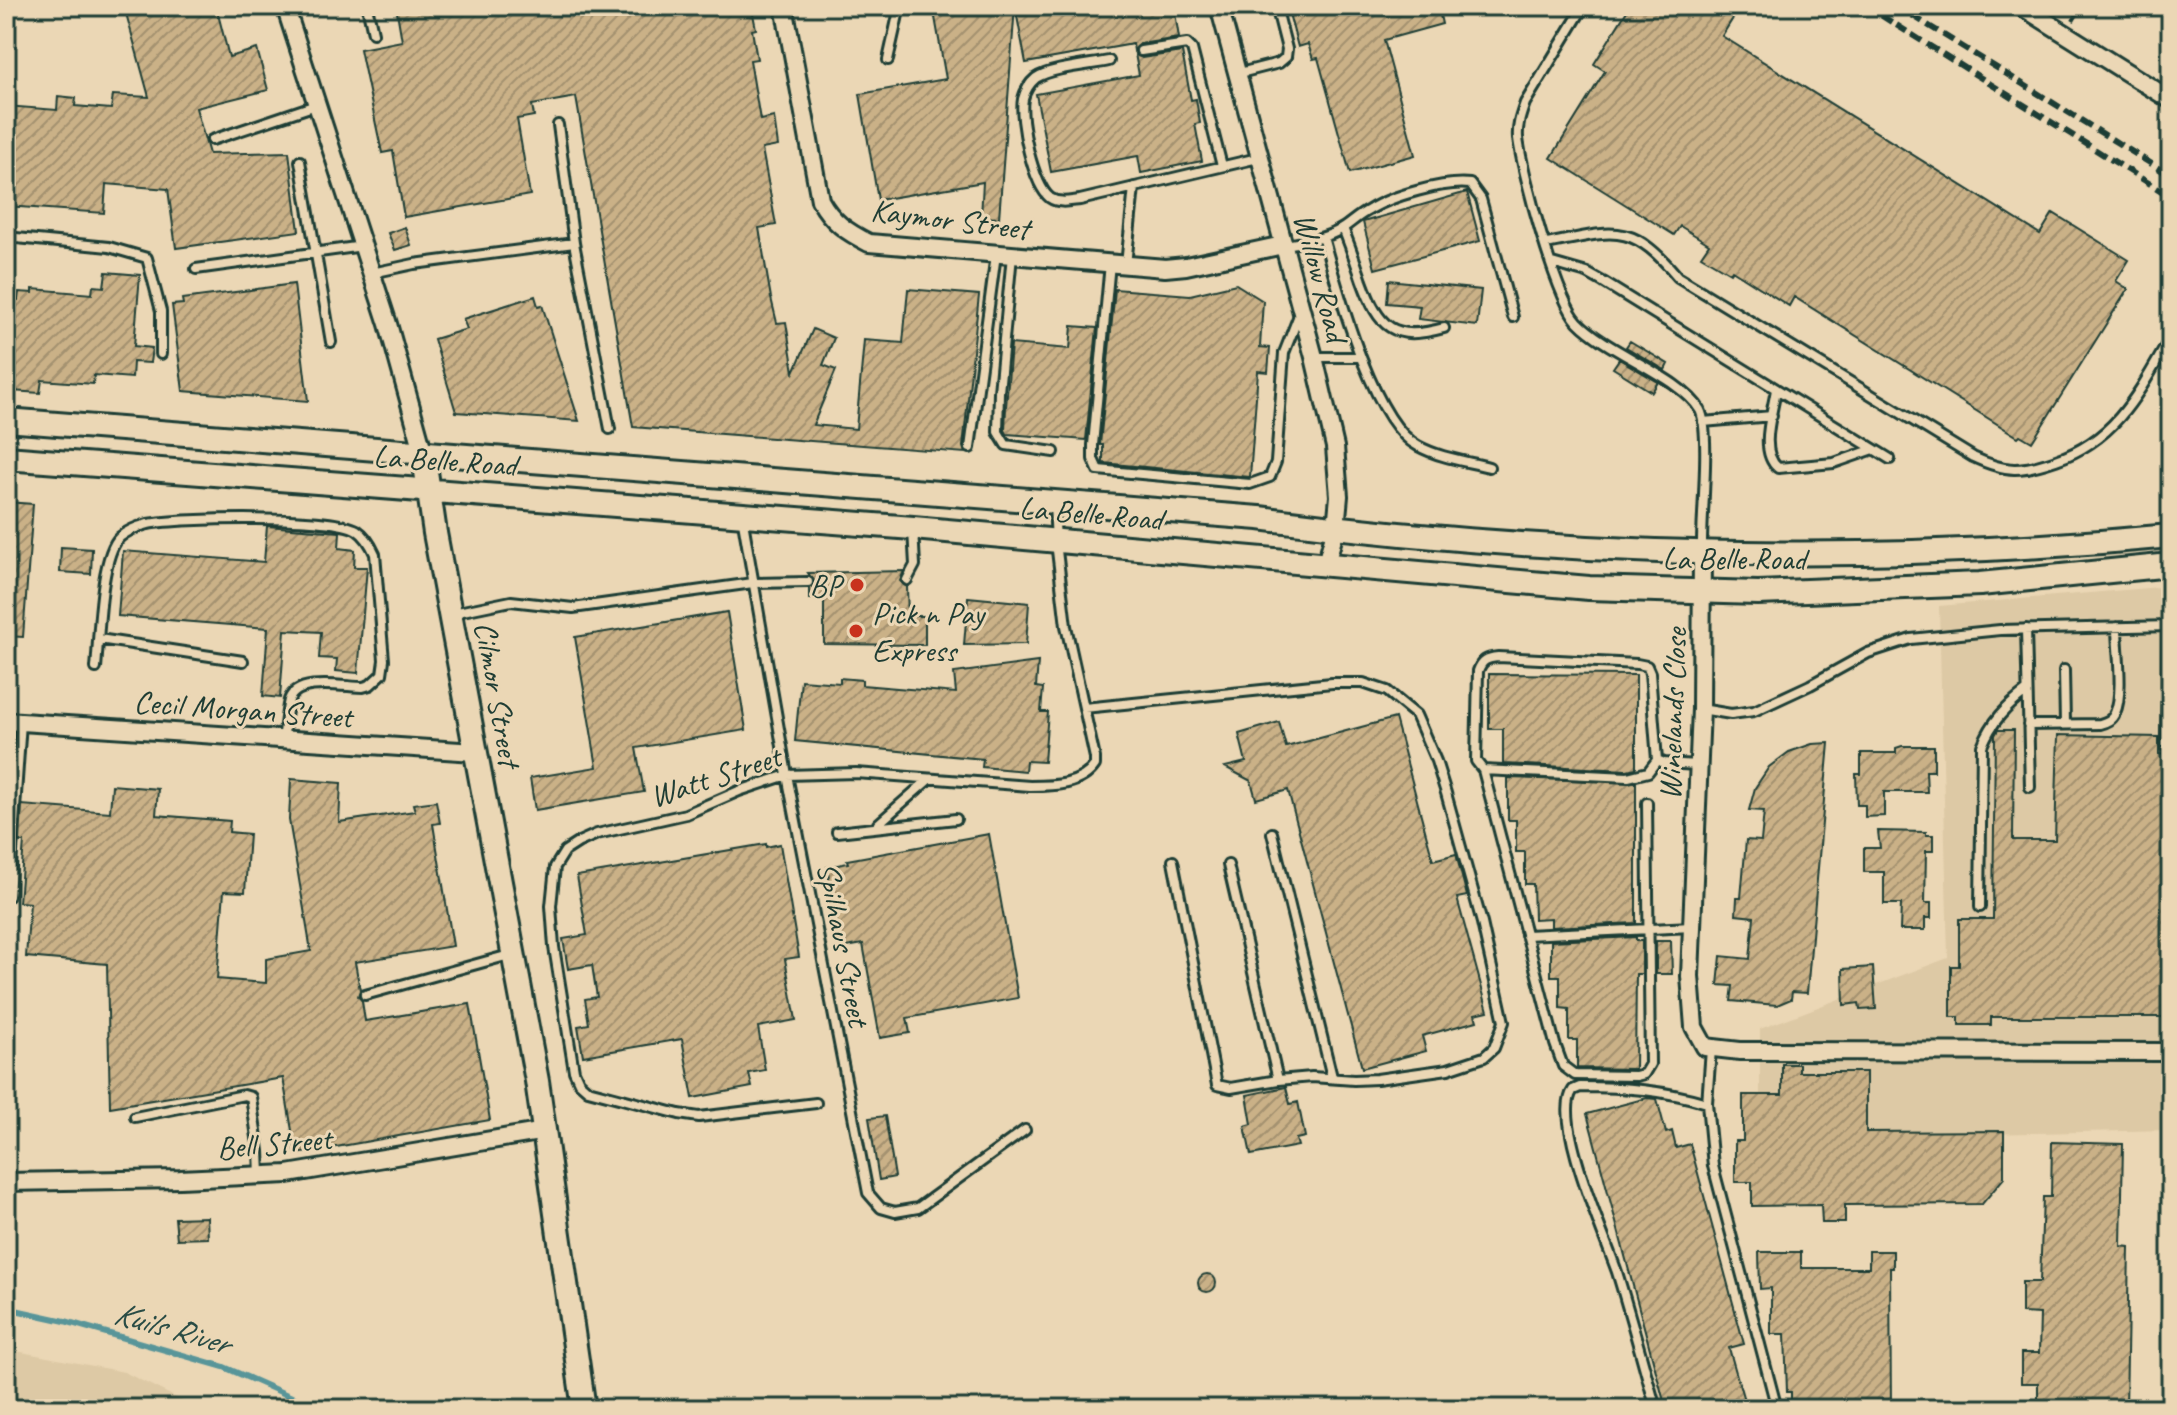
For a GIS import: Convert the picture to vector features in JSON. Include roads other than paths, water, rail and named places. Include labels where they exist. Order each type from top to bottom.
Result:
[{"type":"main road","name":"La Belle Road","points":[[6,420],[1259,518],[1336,528],[1518,543],[1702,552],[1936,553],[2171,536]]},
{"type":"main road","name":"Cilmor Street","points":[[423,451],[545,1131],[584,1409]]},
{"type":"main road","name":"La Belle Road","points":[[6,458],[913,528],[1325,567],[1589,588],[1758,593],[1980,584],[2171,565]]},
{"type":"street","name":"Cilmor Street","points":[[285,6],[403,372],[423,451]]},
{"type":"street","name":"Kaymor Street","points":[[784,6],[820,200],[828,216],[839,226],[869,243],[1118,264],[1186,266],[1283,245]]},
{"type":"street","name":"Willow Road","points":[[1219,6],[1314,357],[1338,470],[1336,528],[1325,567]]},
{"type":"street","points":[[2021,6],[2171,100]]},
{"type":"street","name":"Winelands Close","points":[[1702,552],[1701,709],[1690,976],[1694,1027],[1700,1041],[1711,1049]]},
{"type":"street","name":"Cecil Morgan Street","points":[[14,722],[475,752]]},
{"type":"street","points":[[1711,1049],[2171,1052]]},
{"type":"street","name":"Bell Street","points":[[6,1182],[288,1174],[545,1131]]},
{"type":"lane","points":[[367,6],[373,33]]},
{"type":"lane","points":[[888,60],[900,6]]},
{"type":"lane","points":[[1236,74],[1279,63],[1286,57],[1287,49],[1276,6]]},
{"type":"lane","points":[[1584,6],[1525,103],[1519,119],[1518,135],[1523,160],[1563,299],[1579,323],[1616,352],[1674,385],[1694,401],[1703,422],[1772,416]]},
{"type":"lane","points":[[1141,51],[1177,44],[1187,44],[1192,49],[1222,166]]},
{"type":"lane","points":[[1109,61],[1045,74],[1029,85],[1023,100],[1027,146],[1037,178],[1052,199],[1061,202],[1080,200],[1258,158]]},
{"type":"lane","points":[[212,140],[317,105]]},
{"type":"lane","points":[[558,125],[574,243],[610,429]]},
{"type":"lane","points":[[300,161],[331,342]]},
{"type":"lane","points":[[1283,245],[1323,237],[1383,202],[1435,188],[1470,184],[1481,199],[1513,317]]},
{"type":"lane","points":[[1134,187],[1118,264],[1093,445],[1098,470],[1250,484],[1270,477],[1276,462],[1284,353],[1301,310]]},
{"type":"lane","points":[[1343,228],[1377,317],[1397,331],[1409,334],[1444,328]]},
{"type":"lane","points":[[1546,244],[1600,233],[1631,235],[1659,255],[1678,277],[1973,457],[2000,469],[2023,469],[2046,464],[2072,455],[2103,436],[2128,409],[2171,337]]},
{"type":"lane","points":[[6,237],[109,247],[147,258],[161,311],[161,354]]},
{"type":"lane","points":[[1323,237],[1360,357],[1402,435],[1417,446],[1489,467]]},
{"type":"lane","points":[[372,273],[414,264],[574,243]]},
{"type":"lane","points":[[196,269],[363,246]]},
{"type":"lane","points":[[970,448],[1004,255]]},
{"type":"lane","points":[[1004,255],[998,432],[1006,445],[1054,452]]},
{"type":"lane","points":[[1552,263],[1587,273],[1603,282],[1890,459]]},
{"type":"lane","points":[[1314,357],[1360,357]]},
{"type":"lane","points":[[1776,389],[1767,450],[1771,462],[1778,468],[1834,463],[1874,449]]},
{"type":"lane","name":"Winelands Close","points":[[1702,552],[1703,422]]},
{"type":"lane","name":"Watt Street","points":[[816,1103],[699,1117],[588,1090],[579,1082],[572,1061],[554,947],[551,906],[555,867],[565,851],[597,834],[675,817],[787,775],[856,773],[1030,786],[1053,786],[1085,776],[1095,765],[1066,626],[1054,504]]},
{"type":"lane","name":"Spilhaus Street","points":[[742,515],[787,775],[865,1182],[871,1198],[881,1208],[895,1212],[918,1208],[1025,1130]]},
{"type":"lane","points":[[96,668],[105,569],[112,548],[121,536],[148,524],[263,519],[342,525],[356,530],[371,544],[375,554],[384,660],[382,674],[363,687],[304,687],[290,699],[283,740]]},
{"type":"lane","points":[[907,580],[915,565],[913,528]]},
{"type":"lane","points":[[450,613],[511,601],[573,608],[753,583],[808,582]]},
{"type":"lane","points":[[1701,709],[1731,714],[1754,711],[1868,653],[1911,639],[2026,629],[2169,626],[2166,747]]},
{"type":"lane","points":[[2028,725],[2100,724],[2109,721],[2114,715],[2118,689],[2117,627]]},
{"type":"lane","points":[[2026,629],[2030,787]]},
{"type":"lane","points":[[99,639],[243,661]]},
{"type":"lane","points":[[1483,770],[1628,777],[1648,772],[1657,760],[1647,666],[1498,657],[1486,659],[1478,671],[1476,761],[1483,770],[1563,1066],[1575,1075],[1625,1077],[1644,1074],[1650,1064],[1647,803]]},
{"type":"lane","points":[[6,683],[6,667],[20,669]]},
{"type":"lane","points":[[2064,670],[2065,724]]},
{"type":"lane","points":[[1084,708],[1269,688],[1363,683],[1387,691],[1416,715],[1436,761],[1482,923],[1504,1022],[1494,1048],[1484,1057],[1448,1069],[1377,1079],[1332,1077],[1278,1080],[1231,1088],[1217,1085],[1173,861]]},
{"type":"lane","points":[[1980,907],[1982,746],[2001,712],[2027,691]]},
{"type":"lane","points":[[9,896],[14,722]]},
{"type":"lane","points":[[1657,760],[1699,765]]},
{"type":"lane","points":[[876,826],[928,780]]},
{"type":"lane","points":[[837,832],[956,819]]},
{"type":"lane","points":[[1272,833],[1332,1077]]},
{"type":"lane","points":[[1228,865],[1278,1080]]},
{"type":"lane","points":[[1526,935],[1692,927]]},
{"type":"lane","points":[[365,995],[514,953]]},
{"type":"lane","points":[[1711,1049],[1707,1103],[1713,1166],[1777,1409]]},
{"type":"lane","points":[[1656,1409],[1616,1269],[1592,1209],[1568,1124],[1567,1101],[1573,1090],[1580,1087],[1629,1087],[1663,1091],[1707,1103]]},
{"type":"lane","points":[[135,1117],[244,1095],[251,1097],[260,1175]]},
{"type":"waterway","name":"Kuils River","points":[[6,1308],[65,1321],[224,1367],[319,1409]]},
{"type":"railway","points":[[1866,6],[2171,197]]},
{"type":"railway","points":[[1897,6],[2171,176]]},
{"type":"place","name":"BP","points":[[857,585]]},
{"type":"place","name":"Pick n Pay Express","points":[[856,631]]}]
